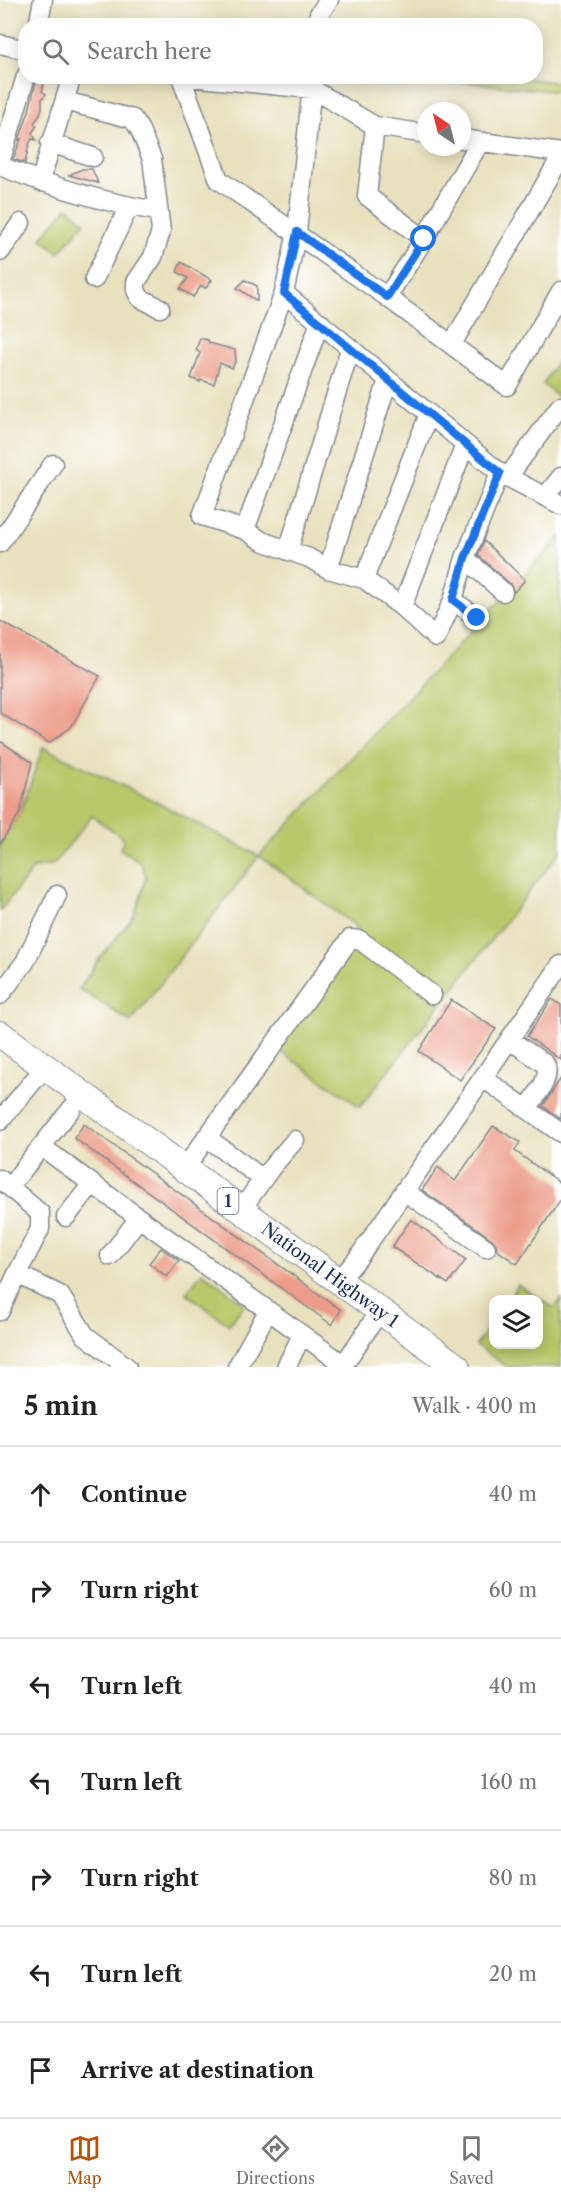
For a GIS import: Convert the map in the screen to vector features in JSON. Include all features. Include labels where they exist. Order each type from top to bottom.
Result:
[{"type":"highway","name":"National Highway 1","points":[[0,1034],[457,1367]]},
{"type":"street","points":[[40,18],[43,0]]},
{"type":"street","points":[[318,18],[328,0]]},
{"type":"street","points":[[0,44],[18,48]]},
{"type":"street","points":[[24,84],[0,165],[40,182],[129,207],[158,211]]},
{"type":"street","points":[[40,182],[70,84]]},
{"type":"street","points":[[183,84],[219,180],[297,232],[507,386],[561,291]]},
{"type":"street","points":[[313,84],[297,232],[284,293],[202,516],[245,530],[262,541],[309,558],[328,569],[364,579],[402,608],[441,645],[465,558],[504,475],[560,406]]},
{"type":"street","points":[[314,84],[375,126],[417,133]]},
{"type":"street","points":[[65,101],[133,119],[140,130],[152,159],[161,231],[153,257],[136,282],[136,290],[140,297],[160,308]]},
{"type":"street","points":[[375,126],[367,196],[424,239]]},
{"type":"street","points":[[452,344],[561,155],[471,140]]},
{"type":"street","points":[[50,143],[93,158]]},
{"type":"street","points":[[387,297],[424,239],[463,156]]},
{"type":"street","points":[[94,279],[129,207]]},
{"type":"street","points":[[1,249],[21,223]]},
{"type":"street","points":[[284,293],[504,475],[553,501],[561,477]]},
{"type":"street","points":[[245,530],[320,322]]},
{"type":"street","points":[[288,550],[350,349]]},
{"type":"street","points":[[328,569],[388,380]]},
{"type":"street","points":[[364,579],[429,414]]},
{"type":"street","points":[[402,608],[465,445]]},
{"type":"street","points":[[0,543],[53,464]]},
{"type":"street","points":[[465,558],[503,592]]},
{"type":"street","points":[[453,600],[477,618]]},
{"type":"street","points":[[0,995],[25,962],[57,896]]},
{"type":"street","points":[[184,1169],[350,939],[360,940],[432,995]]},
{"type":"street","points":[[339,1281],[405,1191],[561,965]]},
{"type":"street","points":[[510,1040],[545,1064],[548,1070],[547,1077],[527,1109]]},
{"type":"street","points":[[0,1121],[45,1067]]},
{"type":"street","points":[[483,1078],[561,1133]]},
{"type":"street","points":[[0,1311],[40,1229],[40,1213],[9,1178],[42,1147],[72,1108]]},
{"type":"street","points":[[206,1137],[263,1179]]},
{"type":"street","points":[[241,1210],[295,1140]]},
{"type":"street","points":[[42,1147],[342,1365],[380,1311]]},
{"type":"street","points":[[66,1217],[92,1184]]},
{"type":"street","points":[[405,1191],[486,1248]]},
{"type":"street","points":[[110,1256],[139,1218]]},
{"type":"street","points":[[17,1274],[60,1295],[85,1335],[127,1367]]},
{"type":"street","points":[[237,1367],[268,1311]]},
{"type":"street","points":[[286,1367],[302,1335]]},
{"type":"green space","points":[[543,81],[561,83],[561,92],[482,84],[543,84]]},
{"type":"green space","points":[[67,207],[85,222],[59,253],[41,238]]},
{"type":"green space","points":[[561,355],[561,400],[543,384]]},
{"type":"green space","points":[[560,537],[561,851],[360,1107],[273,1046],[357,927],[259,856]]},
{"type":"green space","points":[[43,747],[158,803],[259,856],[131,1022],[79,989],[99,959],[133,917],[140,899],[146,876],[141,863],[120,849],[124,839],[92,816],[54,864],[34,868],[0,911],[0,844],[20,813]]},
{"type":"green space","points":[[202,1272],[245,1304],[229,1325],[186,1293]]},
{"type":"green space","points":[[518,1285],[534,1295],[511,1295]]},
{"type":"green space","points":[[561,1299],[561,1367],[507,1367],[476,1345],[489,1326],[489,1349],[543,1349],[543,1301],[554,1308]]},
{"type":"building","points":[[35,84],[44,84],[42,91],[46,94],[42,99],[42,108],[34,123],[37,125],[32,133],[36,140],[32,139],[29,144],[25,163],[13,159]]},
{"type":"building","points":[[82,169],[92,169],[98,183],[69,175]]},
{"type":"building","points":[[181,262],[212,280],[206,288],[201,286],[193,297],[180,289],[188,278],[177,272]]},
{"type":"building","points":[[245,280],[257,286],[257,301],[237,288]]},
{"type":"building","points":[[200,338],[208,340],[209,343],[235,350],[236,360],[232,368],[220,363],[214,384],[191,378],[200,353],[196,350]]},
{"type":"building","points":[[484,541],[525,580],[514,592],[510,584],[478,555]]},
{"type":"building","points":[[0,621],[100,676],[71,727],[49,743],[0,713]]},
{"type":"building","points":[[0,741],[32,762],[20,813],[0,844]]},
{"type":"building","points":[[552,999],[561,1005],[561,1060],[527,1036]]},
{"type":"building","points":[[451,1000],[496,1029],[460,1080],[419,1051]]},
{"type":"building","points":[[561,1078],[561,1119],[543,1106]]},
{"type":"building","points":[[84,1124],[341,1310],[332,1325],[74,1138]]},
{"type":"building","points":[[493,1126],[520,1142],[515,1151],[561,1184],[561,1199],[517,1264],[497,1250],[492,1239],[422,1190],[438,1167],[455,1181]]},
{"type":"building","points":[[411,1219],[466,1260],[448,1284],[392,1247]]},
{"type":"building","points":[[161,1248],[179,1261],[167,1277],[149,1263]]},
{"type":"route","points":[[424,239],[387,297],[297,232],[284,293],[500,473],[465,558],[453,600],[477,618]]}]
